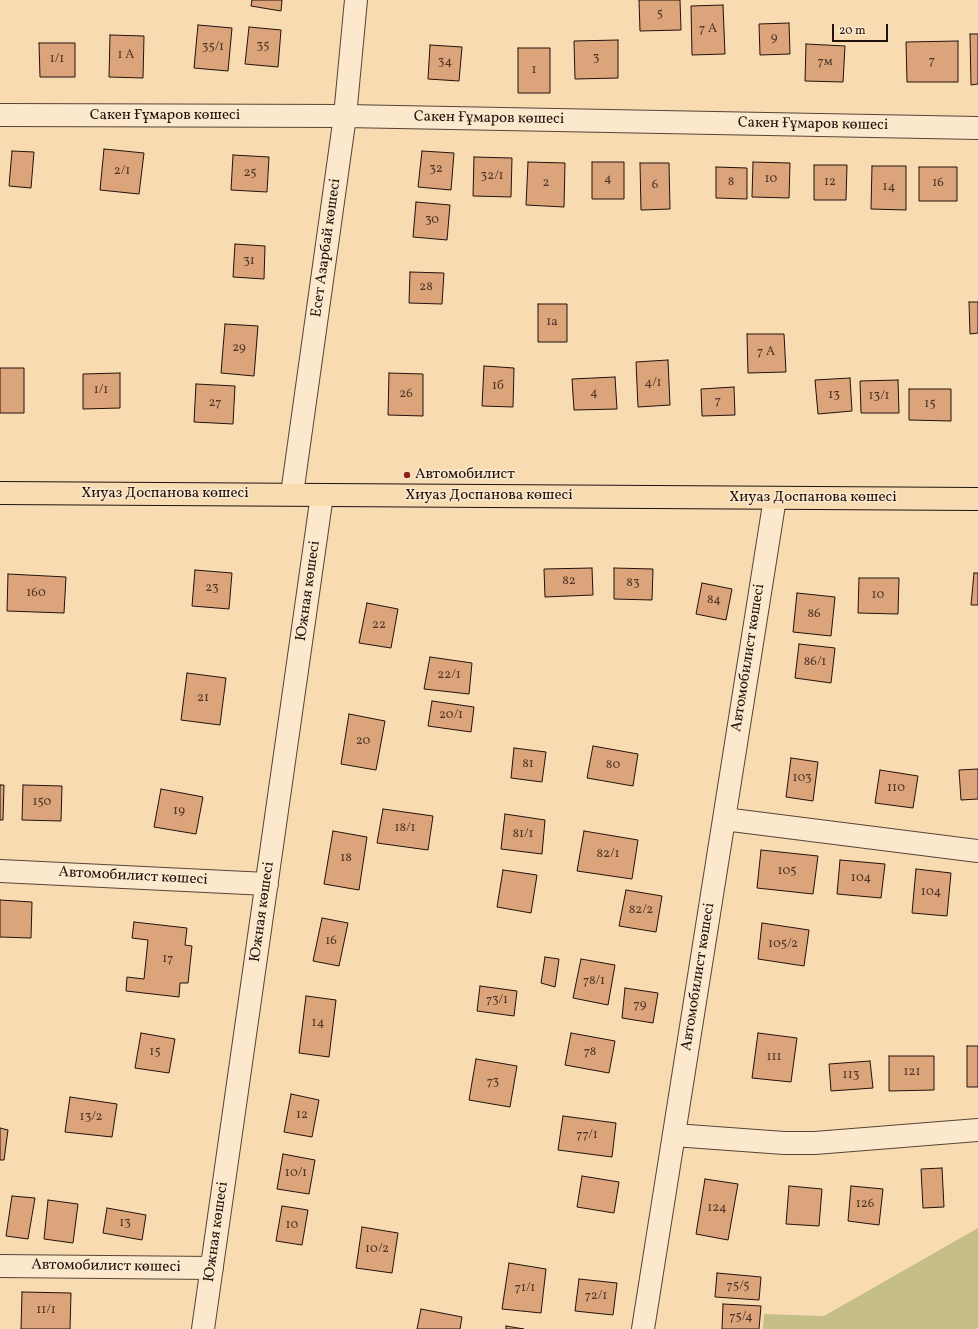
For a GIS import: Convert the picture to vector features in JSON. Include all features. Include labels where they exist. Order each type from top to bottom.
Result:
[{"type":"main road","name":"Хиуаз Доспанова көшесі","points":[[0,493],[978,499]]},
{"type":"street","name":"Есет Азарбай көшесі","points":[[292,494],[345,116],[356,0]]},
{"type":"street","name":"Сакен Ғұмаров көшесі","points":[[0,115],[345,116],[978,128]]},
{"type":"street","name":"Южная көшесі","points":[[203,1329],[322,494]]},
{"type":"street","name":"Автомобилист көшесі","points":[[643,1329],[775,498]]},
{"type":"street","points":[[724,819],[978,851]]},
{"type":"street","name":"Автомобилист көшесі","points":[[0,871],[267,884]]},
{"type":"street","points":[[674,1136],[784,1143],[815,1143],[978,1130]]},
{"type":"street","name":"Автомобилист көшесі","points":[[0,1266],[212,1268]]},
{"type":"shaded area","points":[[978,1228],[978,1328],[976,1329],[763,1329],[764,1314],[824,1316]]},
{"type":"building","points":[[252,0],[282,0],[281,11],[251,6]]},
{"type":"building","points":[[639,0],[680,0],[681,30],[640,31]]},
{"type":"building","points":[[723,5],[725,54],[692,55],[691,6]]},
{"type":"building","points":[[789,23],[790,54],[760,55],[759,24]]},
{"type":"building","points":[[198,25],[232,28],[228,71],[194,68]]},
{"type":"building","points":[[249,27],[281,30],[278,67],[245,64]]},
{"type":"building","points":[[970,34],[978,34],[978,84],[971,85]]},
{"type":"building","points":[[110,35],[144,36],[143,78],[109,77]]},
{"type":"building","points":[[618,40],[618,78],[575,79],[574,41]]},
{"type":"building","points":[[958,41],[958,82],[907,82],[906,42]]},
{"type":"building","points":[[39,43],[75,43],[75,77],[40,77]]},
{"type":"building","points":[[806,44],[845,46],[843,82],[805,81]]},
{"type":"building","points":[[430,45],[462,47],[459,81],[428,79]]},
{"type":"building","points":[[518,48],[550,48],[550,93],[518,93]]},
{"type":"building","points":[[104,149],[144,153],[139,194],[100,190]]},
{"type":"building","points":[[12,151],[34,152],[31,188],[9,186]]},
{"type":"building","points":[[422,151],[454,153],[451,190],[418,187]]},
{"type":"building","points":[[233,155],[269,157],[267,192],[231,190]]},
{"type":"building","points":[[474,157],[512,158],[511,197],[473,196]]},
{"type":"building","points":[[528,162],[565,163],[564,207],[526,205]]},
{"type":"building","points":[[592,162],[624,162],[624,199],[592,199]]},
{"type":"building","points":[[753,162],[790,163],[789,198],[752,197]]},
{"type":"building","points":[[640,163],[669,163],[670,209],[641,210]]},
{"type":"building","points":[[814,165],[847,165],[846,200],[814,200]]},
{"type":"building","points":[[872,166],[906,166],[906,210],[871,209]]},
{"type":"building","points":[[716,167],[747,168],[747,199],[716,198]]},
{"type":"building","points":[[919,167],[957,167],[957,201],[919,201]]},
{"type":"building","points":[[416,202],[450,205],[447,240],[413,237]]},
{"type":"building","points":[[235,244],[265,246],[264,279],[233,277]]},
{"type":"building","points":[[410,272],[444,273],[442,304],[409,303]]},
{"type":"building","points":[[969,302],[978,302],[978,333],[970,334]]},
{"type":"building","points":[[538,304],[567,304],[567,342],[538,342]]},
{"type":"building","points":[[225,324],[258,326],[254,376],[221,373]]},
{"type":"building","points":[[747,334],[784,334],[786,372],[748,373]]},
{"type":"building","points":[[668,360],[670,405],[638,407],[636,362]]},
{"type":"building","points":[[484,366],[514,368],[513,407],[482,406]]},
{"type":"building","points":[[0,368],[24,368],[24,413],[0,413]]},
{"type":"building","points":[[120,373],[120,408],[83,409],[83,374]]},
{"type":"building","points":[[389,373],[423,374],[423,416],[388,415]]},
{"type":"building","points":[[615,377],[617,409],[574,410],[572,379]]},
{"type":"building","points":[[850,378],[852,411],[818,414],[815,380]]},
{"type":"building","points":[[898,380],[899,413],[861,413],[860,381]]},
{"type":"building","points":[[196,384],[235,386],[233,424],[194,422]]},
{"type":"building","points":[[734,387],[735,415],[702,416],[701,389]]},
{"type":"building","points":[[909,389],[951,389],[951,421],[909,420]]},
{"type":"building","points":[[592,568],[593,595],[545,597],[544,569]]},
{"type":"building","points":[[614,568],[653,569],[652,600],[614,599]]},
{"type":"building","points":[[195,570],[232,573],[229,609],[192,606]]},
{"type":"building","points":[[974,573],[978,573],[978,605],[971,605]]},
{"type":"building","points":[[8,574],[66,577],[64,613],[7,611]]},
{"type":"building","points":[[859,578],[899,578],[898,614],[858,613]]},
{"type":"building","points":[[702,583],[732,589],[726,620],[696,614]]},
{"type":"building","points":[[797,593],[835,597],[831,636],[793,632]]},
{"type":"building","points":[[367,603],[398,609],[391,648],[359,643]]},
{"type":"building","points":[[799,644],[835,648],[831,683],[795,678]]},
{"type":"building","points":[[430,657],[472,663],[469,694],[424,689]]},
{"type":"building","points":[[187,673],[226,678],[220,725],[181,720]]},
{"type":"building","points":[[432,701],[474,707],[471,732],[428,726]]},
{"type":"building","points":[[349,714],[385,721],[376,770],[341,764]]},
{"type":"building","points":[[593,746],[638,754],[633,786],[587,778]]},
{"type":"building","points":[[514,748],[546,752],[542,782],[511,778]]},
{"type":"building","points":[[791,758],[818,762],[813,801],[786,797]]},
{"type":"building","points":[[978,769],[978,799],[961,800],[959,770]]},
{"type":"building","points":[[880,770],[918,776],[913,808],[875,803]]},
{"type":"building","points":[[0,785],[4,785],[3,820],[0,820]]},
{"type":"building","points":[[23,785],[62,786],[61,821],[22,820]]},
{"type":"building","points":[[161,789],[203,797],[196,834],[154,827]]},
{"type":"building","points":[[383,809],[433,816],[428,850],[377,843]]},
{"type":"building","points":[[505,814],[545,820],[542,854],[501,849]]},
{"type":"building","points":[[333,831],[367,837],[359,890],[324,884]]},
{"type":"building","points":[[584,831],[638,840],[632,879],[577,871]]},
{"type":"building","points":[[761,850],[818,856],[813,894],[757,888]]},
{"type":"building","points":[[840,860],[885,864],[881,898],[837,894]]},
{"type":"building","points":[[916,869],[951,873],[947,916],[912,913]]},
{"type":"building","points":[[503,870],[537,875],[531,913],[497,907]]},
{"type":"building","points":[[626,890],[662,896],[656,932],[619,926]]},
{"type":"building","points":[[0,900],[32,902],[31,938],[0,937]]},
{"type":"building","points":[[322,918],[348,923],[339,966],[313,961]]},
{"type":"building","points":[[134,922],[187,928],[185,945],[192,946],[188,983],[180,983],[179,997],[126,991],[127,977],[144,979],[148,940],[132,938]]},
{"type":"building","points":[[762,923],[809,930],[804,966],[758,959]]},
{"type":"building","points":[[545,957],[559,959],[555,987],[541,983]]},
{"type":"building","points":[[581,959],[615,965],[608,1005],[573,998]]},
{"type":"building","points":[[480,986],[517,991],[514,1016],[477,1011]]},
{"type":"building","points":[[625,988],[658,993],[653,1023],[622,1018]]},
{"type":"building","points":[[306,996],[336,1000],[329,1057],[299,1053]]},
{"type":"building","points":[[141,1033],[175,1039],[169,1073],[135,1068]]},
{"type":"building","points":[[571,1033],[615,1041],[609,1073],[565,1065]]},
{"type":"building","points":[[758,1033],[797,1038],[791,1082],[752,1078]]},
{"type":"building","points":[[967,1046],[978,1046],[978,1087],[967,1087]]},
{"type":"building","points":[[889,1056],[934,1056],[934,1090],[889,1091]]},
{"type":"building","points":[[476,1059],[517,1066],[510,1107],[469,1100]]},
{"type":"building","points":[[870,1061],[873,1088],[831,1091],[829,1064]]},
{"type":"building","points":[[291,1094],[319,1100],[312,1137],[284,1132]]},
{"type":"building","points":[[70,1097],[117,1104],[112,1137],[65,1132]]},
{"type":"building","points":[[563,1116],[616,1123],[612,1157],[558,1150]]},
{"type":"building","points":[[0,1128],[8,1130],[4,1160],[0,1160]]},
{"type":"building","points":[[283,1154],[315,1160],[309,1194],[277,1189]]},
{"type":"building","points":[[942,1168],[944,1207],[923,1208],[921,1169]]},
{"type":"building","points":[[582,1176],[619,1182],[614,1213],[577,1207]]},
{"type":"building","points":[[705,1179],[738,1184],[728,1240],[696,1234]]},
{"type":"building","points":[[789,1186],[822,1189],[819,1226],[786,1224]]},
{"type":"building","points":[[851,1186],[883,1189],[879,1225],[848,1221]]},
{"type":"building","points":[[12,1196],[35,1198],[28,1239],[6,1236]]},
{"type":"building","points":[[48,1200],[78,1204],[73,1243],[44,1239]]},
{"type":"building","points":[[282,1206],[308,1210],[302,1245],[276,1241]]},
{"type":"building","points":[[107,1208],[146,1215],[142,1240],[103,1233]]},
{"type":"building","points":[[362,1227],[398,1233],[392,1273],[356,1268]]},
{"type":"building","points":[[509,1263],[546,1269],[541,1313],[502,1309]]},
{"type":"building","points":[[717,1273],[761,1277],[759,1300],[715,1297]]},
{"type":"building","points":[[579,1279],[617,1283],[613,1315],[575,1311]]},
{"type":"building","points":[[22,1292],[71,1293],[70,1329],[21,1329]]},
{"type":"building","points":[[723,1304],[761,1306],[759,1329],[722,1329]]},
{"type":"building","points":[[421,1309],[462,1317],[460,1329],[417,1329]]},
{"type":"building","points":[[506,1326],[524,1329],[506,1329]]},
{"type":"place","name":"Автомобилист","points":[[407,475]]}]
